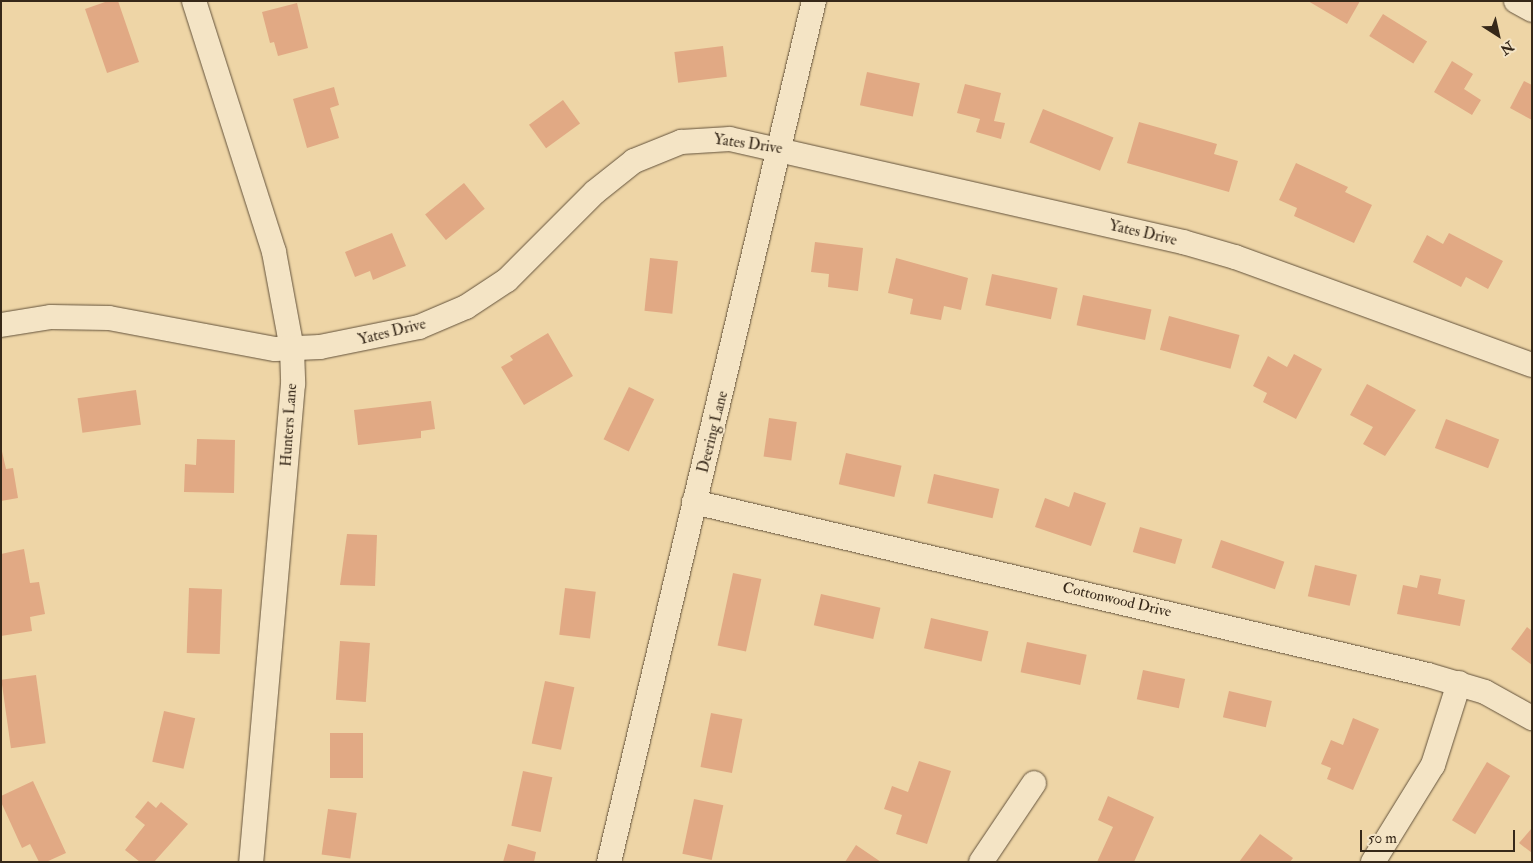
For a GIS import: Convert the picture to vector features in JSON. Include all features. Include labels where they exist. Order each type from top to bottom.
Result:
[{"type":"street","name":"Hunters Lane","points":[[194,1],[274,252],[292,349],[293,384],[251,862]]},
{"type":"street","name":"Deering Lane","points":[[609,862],[814,1]]},
{"type":"street","points":[[1516,1],[1532,10]]},
{"type":"street","name":"Yates Drive","points":[[1,325],[51,317],[109,318],[256,347],[292,349],[368,339],[418,327],[466,307],[526,263],[614,175],[657,150],[706,139],[780,148],[1209,250],[1532,365]]},
{"type":"street","name":"Cottonwood Drive","points":[[694,502],[1459,683],[1510,703],[1532,718]]},
{"type":"street","points":[[1373,862],[1433,765],[1459,683]]},
{"type":"street","points":[[980,862],[1034,783]]},
{"type":"building","points":[[108,1],[118,1],[139,62],[107,73],[85,9]]},
{"type":"building","points":[[1308,1],[1360,1],[1347,24]]},
{"type":"building","points":[[297,3],[308,48],[278,56],[274,42],[270,43],[262,12]]},
{"type":"building","points":[[1383,14],[1427,42],[1413,64],[1369,36]]},
{"type":"building","points":[[723,46],[727,77],[678,83],[674,52]]},
{"type":"building","points":[[1452,61],[1473,74],[1464,89],[1481,100],[1472,115],[1434,92]]},
{"type":"building","points":[[867,72],[920,83],[913,116],[860,105]]},
{"type":"building","points":[[1524,81],[1532,85],[1532,120],[1510,108]]},
{"type":"building","points":[[965,84],[1001,93],[994,121],[1005,123],[1001,139],[976,132],[980,119],[957,113]]},
{"type":"building","points":[[334,87],[339,105],[330,108],[339,138],[307,148],[293,99]]},
{"type":"building","points":[[563,100],[580,123],[546,148],[529,125]]},
{"type":"building","points":[[1043,109],[1113,137],[1100,171],[1030,142]]},
{"type":"building","points":[[1139,122],[1217,144],[1214,154],[1238,161],[1229,192],[1127,163]]},
{"type":"building","points":[[1296,163],[1348,187],[1345,192],[1372,205],[1354,243],[1294,216],[1297,208],[1279,200]]},
{"type":"building","points":[[464,183],[485,209],[446,240],[425,214]]},
{"type":"building","points":[[392,233],[406,266],[373,280],[370,271],[355,277],[345,252]]},
{"type":"building","points":[[1449,233],[1503,261],[1488,289],[1466,277],[1461,287],[1413,262],[1427,235],[1443,244]]},
{"type":"building","points":[[815,242],[863,248],[858,291],[828,287],[829,274],[811,272]]},
{"type":"building","points":[[650,258],[678,261],[672,314],[644,311]]},
{"type":"building","points":[[896,258],[968,278],[961,310],[944,306],[941,320],[910,314],[913,299],[888,293]]},
{"type":"building","points":[[992,274],[1058,288],[1051,319],[985,305]]},
{"type":"building","points":[[1083,295],[1151,310],[1145,340],[1077,325]]},
{"type":"building","points":[[1169,316],[1240,335],[1230,369],[1160,350]]},
{"type":"building","points":[[548,333],[573,376],[524,405],[501,367],[513,360],[510,356]]},
{"type":"building","points":[[1294,354],[1322,369],[1296,419],[1263,402],[1267,393],[1253,386],[1268,356],[1287,367]]},
{"type":"building","points":[[1367,384],[1416,410],[1385,456],[1363,444],[1373,427],[1350,415]]},
{"type":"building","points":[[629,387],[654,399],[629,451],[604,439]]},
{"type":"building","points":[[136,390],[141,425],[82,433],[78,398]]},
{"type":"building","points":[[431,401],[435,429],[421,431],[421,438],[358,445],[354,410]]},
{"type":"building","points":[[769,418],[797,422],[791,461],[764,457]]},
{"type":"building","points":[[1446,419],[1499,439],[1488,468],[1435,448]]},
{"type":"building","points":[[197,439],[235,440],[234,493],[184,492],[185,464],[196,465]]},
{"type":"building","points":[[1,447],[6,469],[13,468],[18,498],[1,501]]},
{"type":"building","points":[[846,453],[902,466],[894,497],[839,484]]},
{"type":"building","points":[[934,474],[999,489],[993,518],[927,503]]},
{"type":"building","points":[[1074,492],[1106,503],[1091,546],[1035,527],[1045,498],[1069,507]]},
{"type":"building","points":[[1140,527],[1182,539],[1175,564],[1133,552]]},
{"type":"building","points":[[347,534],[377,535],[375,586],[340,585]]},
{"type":"building","points":[[1221,540],[1284,562],[1275,589],[1212,567]]},
{"type":"building","points":[[24,549],[30,583],[39,582],[45,614],[30,617],[32,631],[1,636],[1,554]]},
{"type":"building","points":[[1315,565],[1357,575],[1350,606],[1308,596]]},
{"type":"building","points":[[733,573],[761,579],[746,651],[718,645]]},
{"type":"building","points":[[1420,575],[1441,579],[1438,594],[1465,600],[1460,626],[1397,614],[1403,585],[1417,588]]},
{"type":"building","points":[[189,588],[222,589],[220,654],[187,653]]},
{"type":"building","points":[[565,588],[596,592],[590,638],[559,635]]},
{"type":"building","points":[[821,594],[880,608],[873,639],[814,625]]},
{"type":"building","points":[[931,618],[988,631],[982,661],[924,648]]},
{"type":"building","points":[[1527,627],[1532,631],[1532,665],[1511,649]]},
{"type":"building","points":[[340,641],[370,643],[366,702],[336,700]]},
{"type":"building","points":[[1027,642],[1087,655],[1080,685],[1021,672]]},
{"type":"building","points":[[1143,670],[1185,679],[1179,708],[1137,699]]},
{"type":"building","points":[[36,675],[46,743],[11,748],[1,680]]},
{"type":"building","points":[[545,681],[574,687],[561,750],[532,744]]},
{"type":"building","points":[[1229,691],[1272,701],[1266,727],[1223,717]]},
{"type":"building","points":[[164,711],[195,718],[183,769],[152,762]]},
{"type":"building","points":[[711,713],[742,719],[732,773],[701,767]]},
{"type":"building","points":[[1353,718],[1379,729],[1353,790],[1327,779],[1331,768],[1321,764],[1331,740],[1343,745]]},
{"type":"building","points":[[330,733],[363,733],[363,778],[330,778]]},
{"type":"building","points":[[919,761],[951,771],[927,844],[896,834],[902,815],[884,809],[892,786],[908,792]]},
{"type":"building","points":[[1487,762],[1510,776],[1475,834],[1452,820]]},
{"type":"building","points":[[523,771],[552,777],[541,832],[511,826]]},
{"type":"building","points":[[33,781],[66,853],[46,862],[39,862],[30,844],[22,848],[1,802],[1,796]]},
{"type":"building","points":[[1108,796],[1154,817],[1134,862],[1097,862],[1113,827],[1098,820]]},
{"type":"building","points":[[694,799],[723,805],[712,860],[682,854]]},
{"type":"building","points":[[148,801],[156,808],[161,802],[188,824],[154,862],[140,862],[125,850],[145,825],[135,817]]},
{"type":"building","points":[[328,809],[357,813],[350,859],[322,855]]},
{"type":"building","points":[[1532,828],[1532,853],[1519,843]]},
{"type":"building","points":[[1260,834],[1293,858],[1290,862],[1239,862]]},
{"type":"building","points":[[508,844],[536,852],[534,862],[503,862]]},
{"type":"building","points":[[856,845],[881,862],[845,862]]}]
